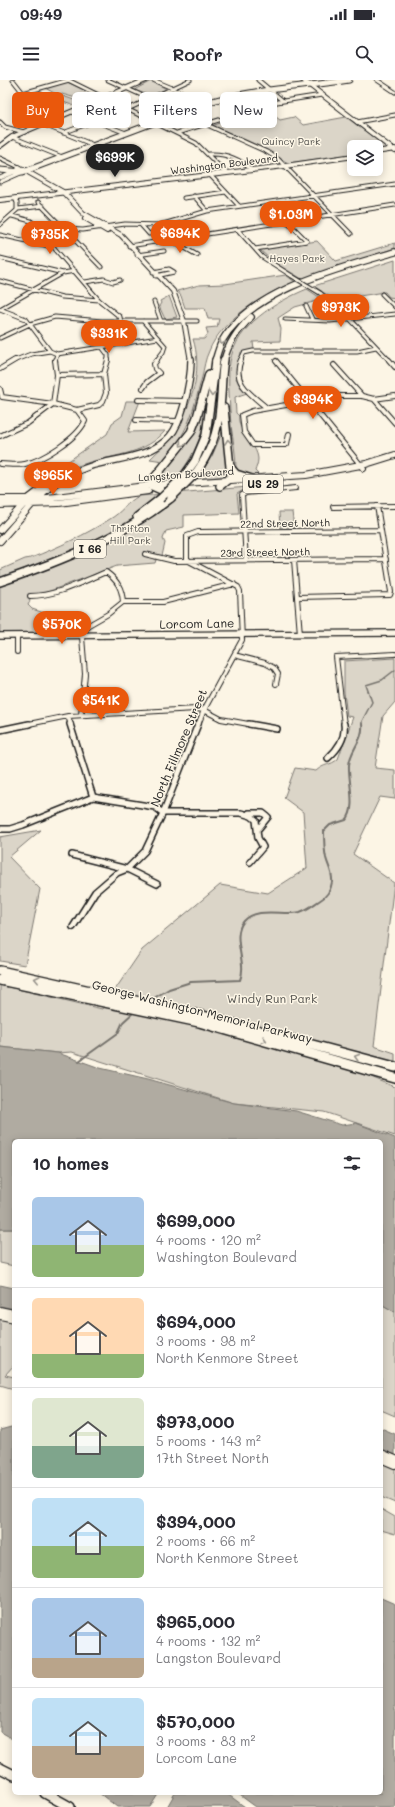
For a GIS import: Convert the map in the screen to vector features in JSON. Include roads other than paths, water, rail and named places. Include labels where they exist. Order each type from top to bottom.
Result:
[{"type":"highway","name":"I 66","points":[[0,577],[55,557],[99,538],[134,519],[160,499],[185,475],[200,453],[209,430],[216,356],[223,339],[235,324],[247,313],[266,300],[310,280],[395,252]]},
{"type":"highway","name":"I 66","points":[[0,582],[58,562],[107,540],[138,523],[171,498],[195,474],[206,458],[216,435],[220,412],[223,360],[231,340],[242,325],[262,308],[283,296],[306,286],[395,256]]},
{"type":"highway","points":[[161,490],[152,485],[152,482],[193,427],[207,383],[211,364],[216,356]]},
{"type":"highway","points":[[220,486],[231,477],[224,392],[221,381]]},
{"type":"highway","points":[[230,467],[236,474],[252,479]]},
{"type":"highway","name":"George Washington Memorial Parkway","points":[[0,971],[101,997],[201,1019],[395,1067]]},
{"type":"highway","name":"George Washington Memorial Parkway","points":[[0,980],[101,997]]},
{"type":"highway","name":"George Washington Memorial Parkway","points":[[201,1019],[395,1078]]},
{"type":"highway","points":[[0,1313],[12,1316]]},
{"type":"highway","points":[[383,1457],[395,1462]]},
{"type":"main road","points":[[121,92],[146,80]]},
{"type":"main road","points":[[303,80],[394,150]]},
{"type":"main road","points":[[308,84],[337,80]]},
{"type":"main road","points":[[212,100],[228,94],[267,88],[349,80]]},
{"type":"main road","points":[[64,115],[72,112]]},
{"type":"main road","points":[[22,170],[139,127]]},
{"type":"main road","points":[[0,146],[12,137],[33,128]]},
{"type":"main road","points":[[0,169],[22,170],[124,132]]},
{"type":"main road","points":[[384,142],[390,141]]},
{"type":"main road","points":[[383,151],[394,150]]},
{"type":"main road","name":"Washington Boulevard","points":[[0,200],[285,166],[347,157]]},
{"type":"main road","points":[[22,170],[61,192],[83,212],[121,235],[156,274],[172,294],[182,320],[188,355],[188,372],[183,401],[169,437],[153,448],[96,465],[76,473],[53,485],[37,499],[30,502]]},
{"type":"main road","points":[[61,192],[84,218],[99,228],[116,236],[130,246]]},
{"type":"main road","points":[[0,541],[41,488],[68,473],[88,465],[135,453],[152,446],[166,435],[176,421]]},
{"type":"main road","name":"Langston Boulevard","points":[[362,467],[395,455]]},
{"type":"main road","name":"Langston Boulevard","points":[[0,499],[30,502],[71,502],[161,490],[306,479],[395,460]]},
{"type":"main road","name":"Langston Boulevard","points":[[37,499],[152,485],[252,479],[265,481]]},
{"type":"main road","name":"Langston Boulevard","points":[[0,506],[23,505],[30,502]]},
{"type":"main road","points":[[0,530],[23,505]]},
{"type":"main road","points":[[0,506],[8,510],[13,516]]},
{"type":"main road","name":"Lorcom Lane","points":[[0,636],[395,633]]},
{"type":"main road","points":[[0,1768],[12,1775]]},
{"type":"main road","points":[[49,1795],[70,1807]]},
{"type":"street","points":[[14,80],[22,92]]},
{"type":"street","points":[[26,92],[68,80],[93,92]]},
{"type":"street","points":[[108,80],[139,94]]},
{"type":"street","points":[[153,80],[181,92]]},
{"type":"street","points":[[163,92],[190,80]]},
{"type":"street","points":[[258,80],[283,101]]},
{"type":"street","points":[[377,80],[395,92]]},
{"type":"street","points":[[212,122],[283,101],[322,95]]},
{"type":"street","points":[[357,122],[395,115]]},
{"type":"street","points":[[0,122],[5,127],[24,132]]},
{"type":"street","points":[[212,127],[267,152],[285,166],[351,234]]},
{"type":"street","points":[[51,128],[91,144]]},
{"type":"street","points":[[63,133],[76,128]]},
{"type":"street","points":[[113,128],[124,132]]},
{"type":"street","points":[[166,128],[198,144],[226,173]]},
{"type":"street","points":[[177,133],[193,128]]},
{"type":"street","points":[[12,137],[60,156]]},
{"type":"street","points":[[209,154],[222,154],[245,164],[252,170]]},
{"type":"street","points":[[0,158],[22,170]]},
{"type":"street","points":[[0,178],[22,170]]},
{"type":"street","points":[[0,182],[22,170]]},
{"type":"street","points":[[210,175],[238,206]]},
{"type":"street","points":[[64,229],[80,230],[125,224],[160,225],[207,211],[395,184]]},
{"type":"street","points":[[184,198],[226,192]]},
{"type":"street","points":[[194,196],[207,211]]},
{"type":"street","points":[[0,225],[12,216],[18,209],[19,205],[15,198]]},
{"type":"street","points":[[38,202],[77,244],[101,267]]},
{"type":"street","points":[[130,246],[395,205]]},
{"type":"street","points":[[18,209],[43,206]]},
{"type":"street","points":[[12,216],[31,221],[99,300],[120,317],[120,321]]},
{"type":"street","points":[[255,249],[306,240],[288,222]]},
{"type":"street","points":[[37,228],[58,224]]},
{"type":"street","points":[[141,225],[149,234],[192,228],[195,229],[201,236]]},
{"type":"street","points":[[238,230],[266,260],[332,301],[351,319],[395,368]]},
{"type":"street","points":[[0,235],[54,247]]},
{"type":"street","points":[[171,240],[197,255]]},
{"type":"street","points":[[138,255],[164,251]]},
{"type":"street","points":[[0,258],[63,273]]},
{"type":"street","points":[[0,309],[63,273],[75,271]]},
{"type":"street","points":[[85,282],[104,279],[113,282],[120,280]]},
{"type":"street","points":[[0,281],[35,290],[91,300],[99,300]]},
{"type":"street","points":[[382,294],[395,307]]},
{"type":"street","points":[[154,302],[161,321]]},
{"type":"street","points":[[306,306],[312,319]]},
{"type":"street","points":[[0,309],[26,319],[50,351]]},
{"type":"street","points":[[286,319],[312,319],[319,321],[395,314]]},
{"type":"street","points":[[0,338],[30,324],[55,317],[102,321],[197,321]]},
{"type":"street","points":[[143,388],[147,382],[159,373],[155,369],[154,364],[163,352],[164,346],[144,321]]},
{"type":"street","points":[[0,369],[41,351],[50,351],[57,354],[134,340],[158,338]]},
{"type":"street","points":[[2,397],[53,404],[77,410],[99,405],[104,401],[106,393],[104,374],[108,364],[108,355],[102,347]]},
{"type":"street","points":[[267,408],[244,391],[239,379],[239,371],[243,354],[258,351],[357,350],[376,347]]},
{"type":"street","points":[[0,436],[20,428],[53,404],[57,375],[55,361],[57,354]]},
{"type":"street","points":[[276,361],[362,467]]},
{"type":"street","points":[[334,365],[362,396]]},
{"type":"street","points":[[57,375],[104,374]]},
{"type":"street","points":[[0,389],[2,397],[0,401]]},
{"type":"street","points":[[290,434],[287,444],[285,445],[252,445],[241,420],[242,415],[248,412],[267,408],[337,396],[362,396],[374,399],[395,396]]},
{"type":"street","points":[[374,399],[395,423]]},
{"type":"street","points":[[138,400],[183,401]]},
{"type":"street","points":[[0,464],[24,464],[40,458],[76,435],[84,427],[85,421],[77,410]]},
{"type":"street","points":[[136,420],[176,421]]},
{"type":"street","points":[[246,560],[241,496],[244,494],[296,488]]},
{"type":"street","points":[[297,597],[390,595],[391,592],[377,506]]},
{"type":"street","points":[[333,507],[395,506]]},
{"type":"street","name":"22nd Street North","points":[[189,561],[187,558],[187,536],[198,532],[381,530]]},
{"type":"street","name":"23rd Street North","points":[[145,554],[164,560],[189,561],[386,559]]},
{"type":"street","points":[[294,560],[300,634]]},
{"type":"street","points":[[189,561],[234,584]]},
{"type":"street","points":[[30,596],[40,597],[106,572],[122,587],[123,602]]},
{"type":"street","points":[[81,714],[85,674],[82,636],[87,626],[108,614],[123,602],[169,601],[234,584]]},
{"type":"street","name":"North Fillmore Street","points":[[73,927],[95,892],[117,873],[127,869],[145,851],[163,813],[204,710],[242,640],[243,635],[240,591],[234,584]]},
{"type":"street","points":[[17,636],[17,652]]},
{"type":"street","points":[[328,758],[334,753],[345,731],[337,663],[335,659],[336,657],[395,654]]},
{"type":"street","points":[[234,655],[260,661],[272,666],[277,670],[278,675],[276,684]]},
{"type":"street","points":[[0,730],[81,714],[196,708],[204,710],[221,719],[277,729]]},
{"type":"street","points":[[68,716],[93,797]]},
{"type":"street","points":[[0,829],[10,829],[23,825],[93,797],[155,806],[163,813],[263,813],[268,817],[259,828]]},
{"type":"street","points":[[241,812],[252,816],[258,822],[258,836],[263,848],[250,862]]},
{"type":"street","points":[[72,855],[127,869],[157,884]]},
{"type":"waterway","points":[[149,1001],[169,989],[191,982],[240,980],[242,965],[239,934],[240,927],[249,916],[271,912],[300,912],[308,909],[328,893],[331,888],[332,879],[325,855],[324,831],[330,825],[346,820],[351,809],[352,802],[349,765],[361,735],[362,721],[372,702],[366,685],[382,680],[395,670]]},
{"type":"waterway","points":[[79,1061],[118,1033],[123,1022],[134,1012]]},
{"type":"park label","name":"Quincy Park","points":[[291,141]]},
{"type":"park label","name":"Hayes Park","points":[[297,258]]},
{"type":"park label","name":"Thrifton Hill Park","points":[[130,534]]},
{"type":"park label","name":"Windy Run Park","points":[[272,999]]}]
